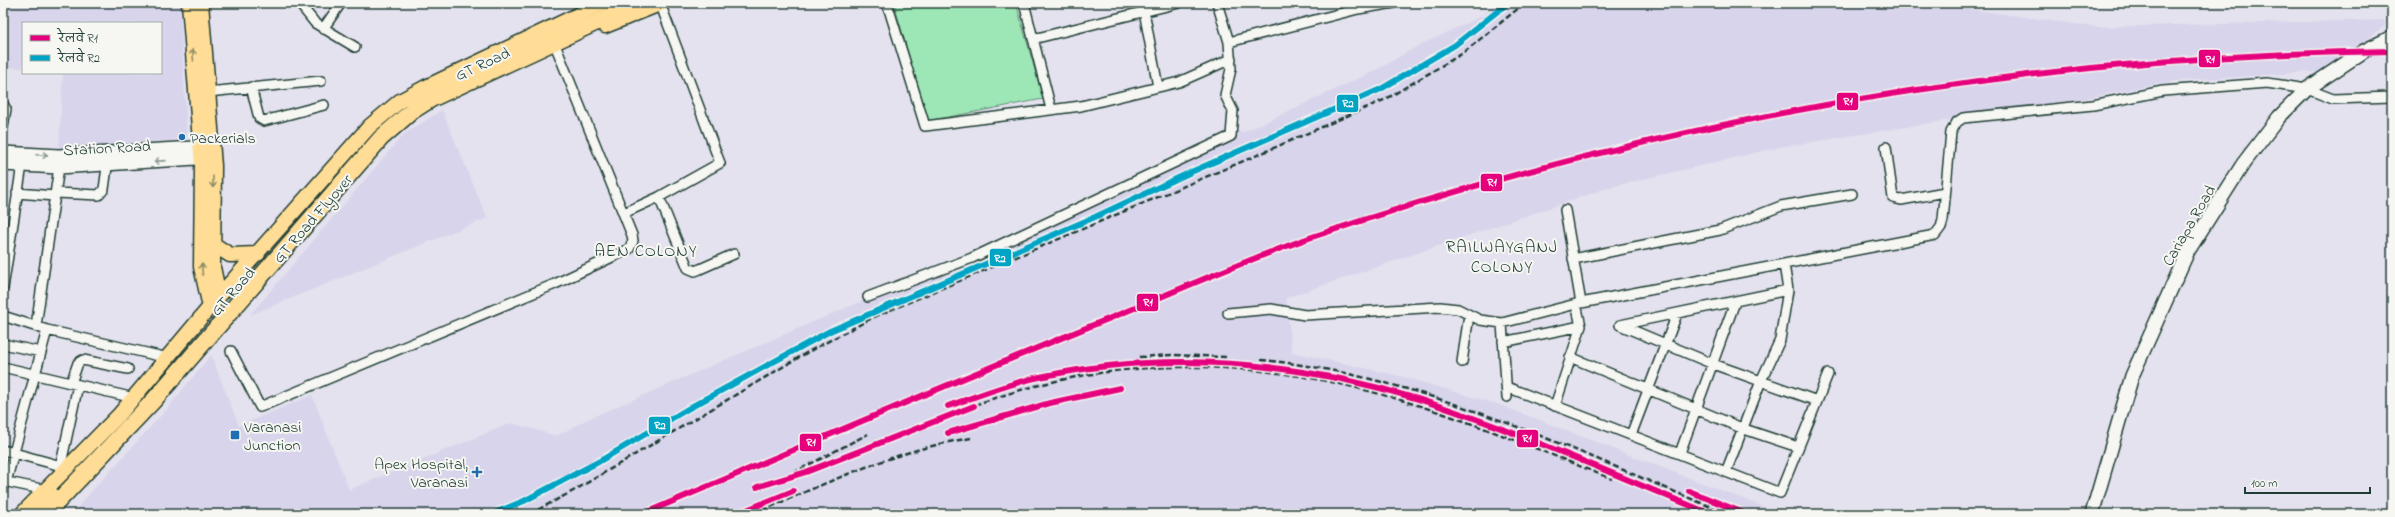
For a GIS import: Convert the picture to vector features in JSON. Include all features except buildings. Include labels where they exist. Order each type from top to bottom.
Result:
[{"type":"highway","name":"GT Road Flyover","points":[[32,514],[145,395],[374,131],[392,114],[426,90],[612,3]]},
{"type":"highway","name":"GT Road Flyover","points":[[46,514],[153,401],[381,138],[399,122],[431,99],[638,3]]},
{"type":"main road","points":[[189,3],[203,87]]},
{"type":"main road","points":[[201,3],[204,120],[213,244],[214,301]]},
{"type":"main road","name":"GT Road","points":[[22,514],[46,490],[64,466],[134,398],[214,301],[258,254],[370,126],[400,101],[426,87],[604,3]]},
{"type":"main road","name":"GT Road","points":[[56,514],[105,462],[232,318],[392,130],[420,111],[556,47],[661,3]]},
{"type":"main road","points":[[206,152],[201,267],[214,301]]},
{"type":"main road","points":[[213,244],[230,255],[258,254]]},
{"type":"street","points":[[299,3],[308,18],[323,29],[355,47]]},
{"type":"street","points":[[323,29],[341,3]]},
{"type":"street","points":[[624,213],[659,197],[720,163],[661,3]]},
{"type":"street","points":[[887,3],[925,126],[1081,106],[1179,82],[1231,59]]},
{"type":"street","points":[[1024,3],[1051,110]]},
{"type":"street","points":[[1033,39],[1179,3]]},
{"type":"street","points":[[868,297],[972,258],[1231,136],[1233,111],[1225,95],[1231,59],[1229,42],[1217,3]]},
{"type":"street","points":[[1229,42],[1358,9],[1394,3]]},
{"type":"street","points":[[2385,3],[2392,5]]},
{"type":"street","points":[[1144,12],[1158,87]]},
{"type":"street","name":"Cariapa Road","points":[[2092,514],[2094,501],[2132,376],[2188,251],[2243,164],[2279,118],[2306,89],[2364,51],[2392,37]]},
{"type":"street","points":[[231,351],[260,407],[555,284],[628,249],[633,241],[632,235],[556,47]]},
{"type":"street","points":[[203,87],[251,87],[321,81]]},
{"type":"street","points":[[1228,313],[1259,309],[1305,315],[1440,306],[1454,308],[1480,320],[1502,323],[1579,304],[1935,235],[1942,227],[1951,132],[1953,126],[1963,118],[2093,105],[2163,91],[2267,83],[2306,89],[2333,99],[2392,96]]},
{"type":"street","points":[[251,87],[259,118],[264,121],[324,105]]},
{"type":"street","points":[[3,104],[6,109],[3,127]]},
{"type":"street","points":[[1886,147],[1893,198],[1901,200],[1945,192]]},
{"type":"street","name":"Station Road","points":[[3,164],[59,167],[108,160],[206,152]]},
{"type":"street","name":"Station Road","points":[[3,153],[108,160]]},
{"type":"street","points":[[17,193],[56,195],[99,194],[104,189],[108,160]]},
{"type":"street","points":[[3,288],[22,165]]},
{"type":"street","points":[[36,326],[59,167]]},
{"type":"street","points":[[1573,259],[1720,230],[1781,206],[1852,194]]},
{"type":"street","points":[[659,197],[688,268],[695,270],[700,269],[734,254]]},
{"type":"street","points":[[1555,406],[1581,326],[1573,259],[1565,210]]},
{"type":"street","points":[[1726,472],[1744,429],[1761,381],[1780,340],[1788,290],[1784,264]]},
{"type":"street","points":[[1788,290],[1620,325],[1666,346],[1817,401]]},
{"type":"street","points":[[1680,453],[1735,302]]},
{"type":"street","points":[[1631,435],[1650,390],[1677,314]]},
{"type":"street","points":[[1462,362],[1469,315]]},
{"type":"street","points":[[3,316],[47,330],[168,358]]},
{"type":"street","points":[[1502,323],[1507,397]]},
{"type":"street","points":[[1503,342],[1581,326]]},
{"type":"street","points":[[46,490],[4,482],[14,452],[47,330]]},
{"type":"street","points":[[3,344],[42,352]]},
{"type":"street","points":[[1570,357],[1744,429],[1798,447]]},
{"type":"street","points":[[3,450],[64,466],[78,363],[83,360],[128,369]]},
{"type":"street","points":[[3,367],[134,398]]},
{"type":"street","points":[[1507,387],[1780,493],[1828,374]]},
{"type":"shaded area","points":[[3,3],[180,3],[187,139],[59,149],[63,74],[162,74],[162,22],[22,22],[22,68],[3,67]]},
{"type":"shaded area","points":[[1497,3],[1924,3],[2096,27],[2384,20],[2385,25],[2328,71],[2174,81],[2076,100],[1780,147],[1610,187],[1286,298],[1292,352],[1404,377],[1500,405],[1782,514],[71,514],[167,409],[211,355],[239,426],[312,395],[349,490],[511,423],[557,436],[588,419],[1183,163],[1233,130],[1244,132],[1375,71],[1418,46],[1484,15]]},
{"type":"shaded area","points":[[442,110],[487,218],[250,315],[403,135]]},
{"type":"green space","points":[[894,3],[1016,3],[1043,99],[927,121]]},
{"type":"railway","points":[[530,514],[575,490],[808,352],[874,317],[1246,160],[1386,99],[1463,53],[1525,3]]},
{"type":"railway","points":[[492,514],[579,473],[746,377],[830,331]]},
{"type":"railway","points":[[1139,357],[1172,355],[1227,357]]},
{"type":"railway","points":[[1261,360],[1320,368],[1380,382],[1439,399],[1499,420],[1557,443],[1728,514]]},
{"type":"railway","points":[[1086,369],[1148,362],[1179,361],[1242,363],[1334,378]]},
{"type":"railway","points":[[841,459],[977,404],[1061,380],[1099,373],[1137,369],[1176,367],[1216,368],[1255,370],[1294,375],[1369,391],[1462,420],[1612,479]]},
{"type":"railway","points":[[793,473],[868,434]]},
{"type":"railway","points":[[754,514],[887,459],[942,443],[971,438]]},
{"type":"railway","points":[[1607,472],[1711,514]]},
{"type":"rail line","name":"R2","points":[[492,514],[524,501],[600,461],[691,407],[830,331],[1095,217],[1191,172],[1381,89],[1455,45],[1508,3]]},
{"type":"rail line","name":"R1","points":[[643,514],[933,391],[1261,256],[1312,237],[1444,195],[1577,159],[1710,128],[1845,102],[1980,81],[2117,66],[2254,56],[2392,51]]},
{"type":"rail line","name":"R1","points":[[948,406],[1017,383],[1040,377],[1087,369],[1135,364],[1182,362],[1278,368],[1372,386],[1418,399],[1529,439],[1711,514]]},
{"type":"rail line","name":"R1","points":[[948,433],[1050,403],[1120,388]]},
{"type":"rail line","name":"R1","points":[[757,487],[806,472],[974,406]]},
{"type":"rail line","name":"R1","points":[[737,514],[793,491]]},
{"type":"rail line","name":"R1","points":[[1689,491],[1746,514]]},
{"type":"place","name":"Packerials","points":[[182,137]]},
{"type":"place","name":"Varanasi Junction","points":[[235,435]]},
{"type":"place","name":"Apex Hospital, Varanasi","points":[[477,472]]},
{"type":"district","name":"AEN COLONY","points":[[646,250]]},
{"type":"district","name":"RAILWAYGANJ COLONY","points":[[1502,256]]}]
